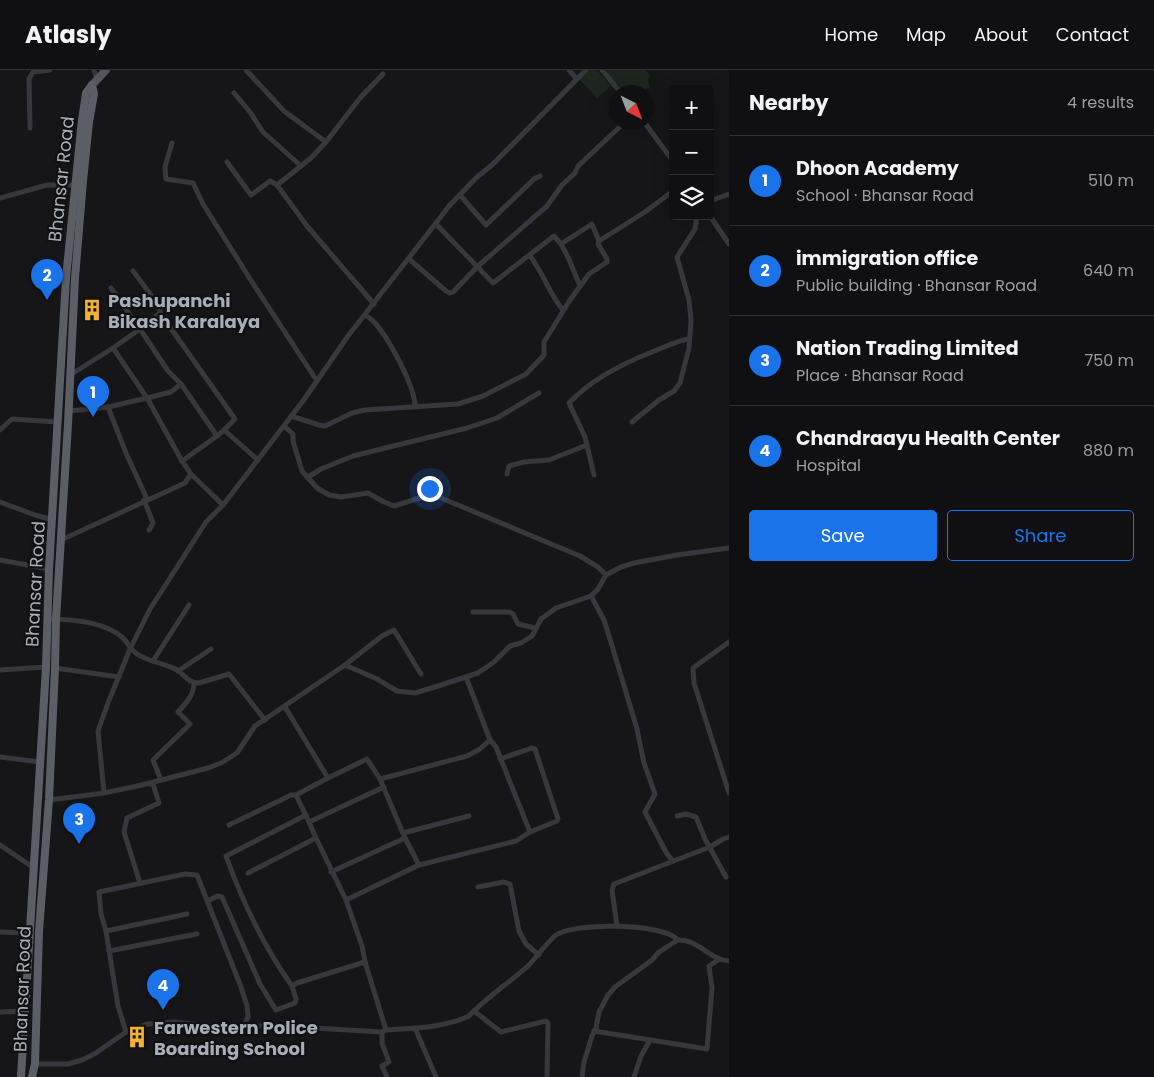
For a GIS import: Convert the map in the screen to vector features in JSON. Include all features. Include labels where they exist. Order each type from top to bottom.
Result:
[{"type":"highway","points":[[90,93],[94,82]]},
{"type":"highway","name":"Bhansar Road","points":[[20,1077],[26,1011],[46,667],[49,568],[66,278],[74,185],[90,93]]},
{"type":"highway","name":"Bhansar Road","points":[[32,1077],[39,931],[56,668],[56,619],[70,375],[90,93]]},
{"type":"main road","points":[[94,82],[107,71]]},
{"type":"street","points":[[30,128],[29,79],[33,72],[50,70]]},
{"type":"street","points":[[94,70],[94,82]]},
{"type":"street","points":[[246,70],[284,111],[326,142]]},
{"type":"street","points":[[569,70],[576,78]]},
{"type":"street","points":[[104,793],[98,731],[130,649],[150,609],[201,529],[223,505],[258,460],[348,336],[366,316],[450,205],[586,70]]},
{"type":"street","points":[[602,70],[614,85]]},
{"type":"street","points":[[277,186],[326,142],[360,98],[382,74]]},
{"type":"street","points":[[234,93],[250,112],[263,132],[301,166]]},
{"type":"street","points":[[409,259],[450,293],[453,292],[477,267],[547,206],[562,185],[575,173],[578,166],[616,130]]},
{"type":"street","points":[[650,130],[669,156]]},
{"type":"street","points":[[172,143],[164,167],[166,179],[193,183],[203,204],[317,381]]},
{"type":"street","points":[[227,162],[252,195],[270,182],[277,186],[307,226],[374,304]]},
{"type":"street","points":[[460,195],[486,225],[534,179],[540,176]]},
{"type":"street","points":[[0,198],[47,185],[74,185]]},
{"type":"street","points":[[599,241],[645,212],[669,194]]},
{"type":"street","points":[[714,200],[729,194]]},
{"type":"street","points":[[632,422],[659,400],[674,391],[680,383],[690,340],[691,320],[689,300],[677,256],[695,229],[696,220]]},
{"type":"street","points":[[713,220],[729,244]]},
{"type":"street","points":[[436,224],[493,283],[554,236],[568,257],[580,286]]},
{"type":"street","points":[[291,416],[319,426],[326,426],[352,413],[415,406],[458,404],[483,396],[526,374],[544,355],[544,342],[580,286],[589,274],[607,262],[598,244],[599,241],[592,224],[560,244]]},
{"type":"street","points":[[530,256],[556,302],[563,310]]},
{"type":"street","points":[[133,271],[160,307],[160,313],[234,419],[217,436],[182,461]]},
{"type":"street","points":[[111,288],[168,371],[181,384],[217,436]]},
{"type":"street","points":[[70,375],[113,348],[160,313]]},
{"type":"street","points":[[366,316],[378,326],[401,364],[415,399],[415,406]]},
{"type":"street","points":[[594,475],[584,434],[569,403],[581,390],[628,362],[680,340],[690,340]]},
{"type":"street","points":[[113,348],[147,398],[191,474],[223,505]]},
{"type":"street","points":[[69,410],[108,406],[147,398],[171,392],[181,384]]},
{"type":"street","points":[[308,477],[321,469],[353,456],[467,428],[497,418],[539,393]]},
{"type":"street","points":[[108,406],[146,500],[153,523],[149,530]]},
{"type":"street","points":[[0,430],[12,419],[57,422]]},
{"type":"street","points":[[284,426],[293,434],[293,441],[302,471],[317,488],[329,495],[341,497],[368,493],[394,506],[434,495],[580,556],[594,564],[606,575]]},
{"type":"street","points":[[224,430],[258,460]]},
{"type":"street","points":[[507,474],[509,466],[524,462],[549,460],[586,445]]},
{"type":"street","points":[[61,540],[185,483],[191,474]]},
{"type":"street","points":[[0,502],[53,520]]},
{"type":"street","points":[[345,665],[377,679],[397,691],[415,693],[478,673],[494,662],[510,646],[521,643],[532,636],[541,619],[556,608],[591,596],[598,589],[606,575],[621,567],[677,554],[729,548]]},
{"type":"street","points":[[0,560],[49,568]]},
{"type":"street","points":[[591,596],[604,620],[637,729],[644,762],[655,794],[645,812],[667,854],[674,861]]},
{"type":"street","points":[[153,661],[189,605]]},
{"type":"street","points":[[473,612],[510,612],[518,624],[535,628]]},
{"type":"street","points":[[47,619],[86,622],[112,630],[124,639],[130,649],[138,655],[178,671],[190,682],[194,683],[229,674],[265,720]]},
{"type":"street","points":[[48,800],[104,793],[142,785],[221,763],[237,753],[255,726],[345,665],[382,636],[394,630],[421,674]]},
{"type":"street","points":[[729,642],[694,668],[694,683],[729,793]]},
{"type":"street","points":[[178,671],[211,649]]},
{"type":"street","points":[[0,670],[46,667]]},
{"type":"street","points":[[56,668],[119,677]]},
{"type":"street","points":[[466,677],[490,740],[496,747],[530,832]]},
{"type":"street","points":[[161,780],[154,760],[190,724],[178,712],[188,701],[194,689],[194,683]]},
{"type":"street","points":[[285,707],[328,778]]},
{"type":"street","points":[[380,779],[466,756],[480,749],[490,740]]},
{"type":"street","points":[[346,900],[419,865],[473,850],[516,841],[530,832],[556,823],[558,819],[537,752],[532,748],[500,759]]},
{"type":"street","points":[[0,757],[40,762]]},
{"type":"street","points":[[229,825],[367,759],[384,787],[404,836],[419,865]]},
{"type":"street","points":[[140,883],[124,832],[127,818],[159,804],[153,784],[142,785]]},
{"type":"street","points":[[309,822],[384,787]]},
{"type":"street","points":[[296,794],[331,872],[346,900],[362,946],[384,1031],[382,1043],[389,1062],[382,1066],[387,1077]]},
{"type":"street","points":[[678,816],[686,814],[696,817],[704,838],[726,877]]},
{"type":"street","points":[[208,901],[217,896],[222,897],[260,984],[276,1010],[295,1002],[292,986],[268,952],[251,919],[226,856],[306,815]]},
{"type":"street","points":[[331,872],[404,836],[469,816]]},
{"type":"street","points":[[617,926],[612,890],[614,884],[710,847],[729,837]]},
{"type":"street","points":[[248,873],[316,838]]},
{"type":"street","points":[[0,845],[34,868]]},
{"type":"street","points":[[126,1032],[118,1006],[106,931],[101,914],[99,892],[185,874],[197,875],[208,901],[247,1006],[248,1017],[244,1026]]},
{"type":"street","points":[[478,887],[504,882],[510,884],[519,930],[526,944],[539,955]]},
{"type":"street","points":[[106,931],[187,914]]},
{"type":"street","points":[[34,1064],[68,1064],[82,1060],[110,1044],[126,1032],[147,1024],[174,1022],[384,1031],[437,1026],[470,1016],[539,955],[555,935],[567,930],[617,926],[652,930],[674,935],[678,940]]},
{"type":"street","points":[[0,932],[30,932]]},
{"type":"street","points":[[109,951],[197,934]]},
{"type":"street","points":[[582,1077],[584,1062],[603,1003],[615,987],[652,960],[659,952],[678,940],[684,940],[718,960],[729,961]]},
{"type":"street","points":[[594,1032],[707,1050],[712,988],[709,966],[718,960]]},
{"type":"street","points":[[292,986],[365,962]]},
{"type":"street","points":[[0,1012],[26,1011]]},
{"type":"street","points":[[474,1011],[501,1032],[546,1021],[548,1023],[547,1077]]},
{"type":"street","points":[[415,1028],[436,1077]]},
{"type":"street","points":[[634,1077],[641,1056],[650,1040]]},
{"type":"shaded area","points":[[588,70],[597,70],[610,85],[597,98],[579,79]]},
{"type":"shaded area","points":[[607,70],[645,70],[650,75],[648,80],[649,85],[616,85],[609,77]]},
{"type":"place","name":"immigration office","points":[[47,300]]},
{"type":"place","name":"Pashupanchi Bikash Karalaya","points":[[92,310]]},
{"type":"place","name":"Dhoon Academy","points":[[93,417]]},
{"type":"place","name":"Nation Trading Limited","points":[[79,844]]},
{"type":"place","name":"Chandraayu Health Center","points":[[163,1010]]},
{"type":"place","name":"Farwestern Police Boarding School","points":[[137,1037]]}]
